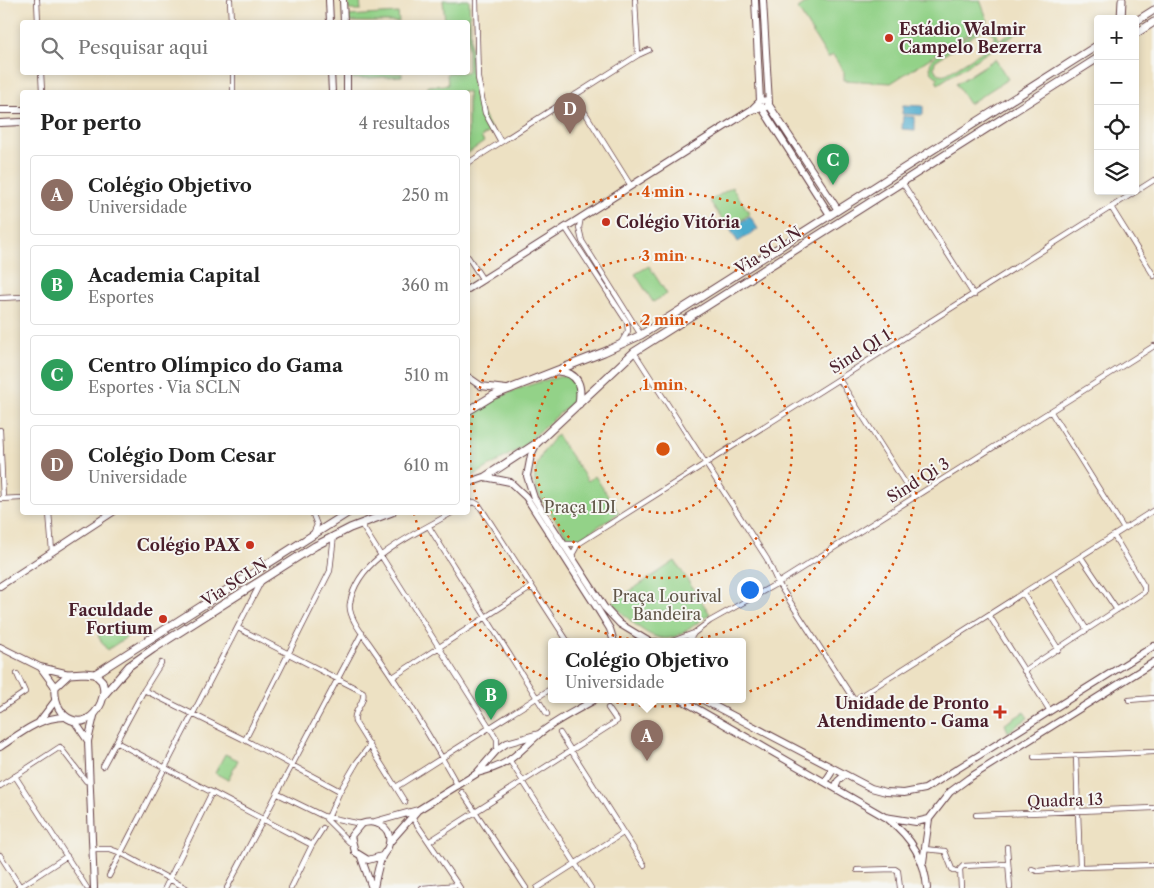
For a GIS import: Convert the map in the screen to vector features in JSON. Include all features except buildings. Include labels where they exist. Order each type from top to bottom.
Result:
[{"type":"main road","points":[[1121,15],[1122,0]]},
{"type":"main road","points":[[1139,19],[1154,10]]},
{"type":"main road","points":[[1139,31],[1154,22]]},
{"type":"main road","name":"Via SCLN","points":[[470,410],[507,389],[556,371],[641,335],[1094,48]]},
{"type":"main road","name":"Via SCLN","points":[[470,482],[485,476],[537,443],[634,352],[1095,60]]},
{"type":"main road","points":[[1019,95],[1024,104]]},
{"type":"main road","points":[[1004,105],[1009,108],[1010,114]]},
{"type":"main road","points":[[818,222],[820,228],[824,231]]},
{"type":"main road","points":[[807,229],[811,232],[813,238]]},
{"type":"main road","points":[[556,371],[564,372],[578,380],[581,390],[579,404]]},
{"type":"main road","name":"Via SCLN","points":[[95,674],[345,515]]},
{"type":"main road","name":"Via SCLN","points":[[104,695],[129,666],[153,649],[334,535],[384,515]]},
{"type":"main road","points":[[224,593],[231,601]]},
{"type":"main road","points":[[68,674],[95,674],[102,681],[104,695],[94,716],[86,721],[75,722],[65,717],[55,701],[55,687],[68,674]]},
{"type":"street","points":[[37,0],[38,20]]},
{"type":"street","points":[[230,0],[230,20]]},
{"type":"street","points":[[329,0],[330,20]]},
{"type":"street","points":[[343,0],[344,20]]},
{"type":"street","points":[[476,0],[478,78],[485,113],[501,142]]},
{"type":"street","points":[[635,0],[638,55]]},
{"type":"street","points":[[755,0],[764,104],[794,160],[830,215]]},
{"type":"street","points":[[763,0],[764,104],[838,210]]},
{"type":"street","points":[[470,162],[638,55],[649,50]]},
{"type":"street","points":[[41,75],[42,90]]},
{"type":"street","points":[[232,75],[233,90]]},
{"type":"street","points":[[331,75],[332,90]]},
{"type":"street","points":[[347,75],[347,90]]},
{"type":"street","points":[[574,95],[631,186]]},
{"type":"street","points":[[470,288],[751,110],[764,104]]},
{"type":"street","points":[[0,110],[20,110]]},
{"type":"street","points":[[0,123],[20,122]]},
{"type":"street","points":[[794,160],[799,160],[802,156]]},
{"type":"street","name":"Sind QI 1","points":[[578,544],[1154,180]]},
{"type":"street","points":[[902,182],[974,295]]},
{"type":"street","points":[[1111,207],[1154,276]]},
{"type":"street","points":[[581,217],[579,228],[582,241],[641,335]]},
{"type":"street","points":[[566,227],[627,322],[628,331],[620,344]]},
{"type":"street","points":[[470,260],[483,280]]},
{"type":"street","points":[[0,298],[20,297]]},
{"type":"street","name":"Sind Qi 3","points":[[690,637],[710,621],[778,583],[1154,346]]},
{"type":"street","points":[[634,352],[767,559],[778,583],[854,700],[1154,510]]},
{"type":"street","points":[[470,378],[488,388],[507,389]]},
{"type":"street","points":[[839,379],[914,497]]},
{"type":"street","points":[[1051,412],[1124,529]]},
{"type":"street","points":[[0,430],[2,499],[20,498]]},
{"type":"street","points":[[537,443],[528,467],[528,485],[534,498],[566,544],[604,607],[614,618],[642,638]]},
{"type":"street","points":[[485,476],[510,482],[526,497],[602,615],[612,638]]},
{"type":"street","points":[[470,503],[474,502],[479,505],[565,638]]},
{"type":"street","points":[[49,515],[52,552]]},
{"type":"street","points":[[0,586],[108,515]]},
{"type":"street","points":[[310,538],[316,529],[314,515]]},
{"type":"street","points":[[448,515],[382,555],[363,574],[349,606],[362,633],[393,677],[460,789],[526,888]]},
{"type":"street","points":[[315,518],[319,521],[333,523]]},
{"type":"street","points":[[361,524],[490,729],[497,739],[507,743]]},
{"type":"street","points":[[429,527],[547,714]]},
{"type":"street","points":[[244,740],[330,570],[334,535]]},
{"type":"street","points":[[1024,671],[1059,650],[1144,592],[1145,589],[1114,536]]},
{"type":"street","points":[[566,544],[578,544],[572,555]]},
{"type":"street","points":[[1081,557],[1117,610]]},
{"type":"street","points":[[1052,575],[1087,630]]},
{"type":"street","points":[[109,876],[262,580]]},
{"type":"street","points":[[393,677],[532,587]]},
{"type":"street","points":[[1023,593],[1059,650]]},
{"type":"street","points":[[989,615],[1050,711]]},
{"type":"street","points":[[238,628],[363,692],[364,697],[354,719],[405,802]]},
{"type":"street","points":[[227,888],[362,633]]},
{"type":"street","points":[[708,703],[871,788],[886,792],[904,793],[925,789],[1154,646]]},
{"type":"street","points":[[0,647],[40,667],[68,674]]},
{"type":"street","points":[[103,766],[144,690],[161,663]]},
{"type":"street","points":[[927,888],[923,863],[929,819],[950,792],[969,778],[1152,664]]},
{"type":"street","points":[[40,667],[55,687]]},
{"type":"street","points":[[0,709],[25,692],[17,674]]},
{"type":"street","points":[[144,690],[292,764],[340,791]]},
{"type":"street","points":[[396,787],[443,759],[548,691]]},
{"type":"street","points":[[1129,700],[1154,698]]},
{"type":"street","points":[[38,722],[55,701]]},
{"type":"street","points":[[476,774],[510,761],[539,734],[589,703]]},
{"type":"street","points":[[687,703],[885,817],[906,834],[923,863]]},
{"type":"street","points":[[430,841],[617,721],[608,708]]},
{"type":"street","points":[[94,716],[88,741],[94,888]]},
{"type":"street","points":[[0,747],[38,722],[48,718],[65,717]]},
{"type":"street","points":[[75,722],[88,741]]},
{"type":"street","points":[[560,733],[644,865]]},
{"type":"street","points":[[278,794],[326,818],[360,824],[375,822],[418,810],[460,789],[497,750],[507,743],[539,734]]},
{"type":"street","points":[[497,739],[497,750]]},
{"type":"street","points":[[515,740],[520,743],[522,751]]},
{"type":"street","points":[[116,742],[312,845]]},
{"type":"street","points":[[326,818],[356,762],[370,745]]},
{"type":"street","points":[[0,786],[51,751],[60,747],[86,782]]},
{"type":"street","points":[[1034,757],[1154,752]]},
{"type":"street","points":[[1076,756],[1080,867]]},
{"type":"street","points":[[490,757],[495,768]]},
{"type":"street","points":[[510,761],[592,888]]},
{"type":"street","points":[[971,761],[979,773]]},
{"type":"street","points":[[963,766],[969,773],[969,778]]},
{"type":"street","points":[[825,782],[831,773],[831,768]]},
{"type":"street","points":[[835,788],[838,781],[845,775]]},
{"type":"street","points":[[15,776],[87,888]]},
{"type":"street","points":[[165,888],[212,792]]},
{"type":"street","name":"Quadra 13","points":[[976,815],[1154,808]]},
{"type":"street","points":[[373,888],[382,856],[389,843],[418,810]]},
{"type":"street","points":[[885,817],[916,822],[929,819]]},
{"type":"street","points":[[326,818],[361,857],[368,860],[382,856]]},
{"type":"street","points":[[414,820],[430,841],[459,887]]},
{"type":"street","points":[[375,822],[383,826],[388,834],[389,843]]},
{"type":"street","points":[[351,844],[355,829],[360,824]]},
{"type":"street","points":[[291,888],[312,845],[324,828]]},
{"type":"street","points":[[537,888],[623,833]]},
{"type":"street","points":[[1007,847],[1010,888]]},
{"type":"street","points":[[93,849],[110,849],[121,853],[186,888]]},
{"type":"street","points":[[924,850],[945,851],[952,870],[960,873]]},
{"type":"street","points":[[0,855],[20,888],[66,856]]},
{"type":"street","points":[[361,857],[373,888]]},
{"type":"street","points":[[961,888],[960,869],[965,866],[1008,864]]},
{"type":"street","points":[[1032,869],[1037,871],[1080,867],[1154,865]]},
{"type":"street","points":[[857,870],[895,869],[898,871],[900,888]]},
{"type":"street","points":[[422,888],[459,887]]},
{"type":"green space","points":[[348,0],[360,0],[361,10],[349,10]]},
{"type":"green space","points":[[443,0],[469,0],[470,20],[445,20]]},
{"type":"green space","name":"Estádio Walmir Campelo Bezerra","points":[[811,0],[980,0],[988,21],[891,83],[844,80],[844,72],[833,55],[828,58],[798,9]]},
{"type":"green space","points":[[398,13],[399,20],[349,20],[348,16]]},
{"type":"green space","points":[[987,25],[995,29],[999,40],[1014,31],[1016,34],[938,84],[936,80],[939,78],[931,70],[932,59]],"holes":[[[987,29],[994,35],[994,42],[991,46],[948,73],[941,74],[935,70],[935,61],[982,30]]]},
{"type":"green space","points":[[470,26],[472,77],[476,101],[492,131],[481,137],[484,142],[470,152],[470,90],[428,90],[428,86],[448,85],[447,75],[470,75]]},
{"type":"green space","points":[[995,59],[1008,79],[969,104],[956,84]]},
{"type":"green space","points":[[352,75],[402,75],[402,76],[353,79]]},
{"type":"green space","points":[[732,187],[750,214],[728,229],[710,201]]},
{"type":"green space","points":[[649,266],[667,294],[653,302],[635,274]]},
{"type":"green space","points":[[567,375],[576,383],[576,399],[522,447],[470,478],[470,417],[490,402],[514,390]]},
{"type":"green space","name":"Praça 1DI","points":[[557,435],[588,481],[595,476],[619,513],[576,541],[570,541],[536,488],[535,474],[537,466],[548,445]]},
{"type":"green space","name":"Praça Lourival Bandeira","points":[[675,561],[710,614],[679,635],[665,638],[657,637],[632,622],[612,603]]},
{"type":"green space","points":[[118,623],[127,637],[107,650],[98,636]]},
{"type":"green space","points":[[1024,712],[1028,718],[1008,732],[1005,724]]},
{"type":"green space","points":[[225,754],[238,760],[228,780],[215,773]]},
{"type":"water","points":[[903,105],[923,106],[923,115],[902,114]]},
{"type":"water","points":[[903,116],[915,117],[915,130],[902,129]]},
{"type":"water","points":[[750,216],[758,229],[738,242],[730,229]]},
{"type":"place","name":"Estádio Walmir Campelo Bezerra","points":[[889,38]]},
{"type":"place","name":"Colégio Dom Cesar","points":[[570,134]]},
{"type":"place","name":"Centro Olímpico do Gama","points":[[833,185]]},
{"type":"place","name":"Colégio Vitória","points":[[606,222]]},
{"type":"place","name":"Colégio PAX","points":[[250,545]]},
{"type":"place","name":"Faculdade Fortium","points":[[163,619]]},
{"type":"place","name":"Unidade de Pronto Atendimento - Gama","points":[[1000,712]]},
{"type":"place","name":"Academia Capital","points":[[491,720]]},
{"type":"place","name":"Colégio Objetivo","points":[[647,761]]}]
